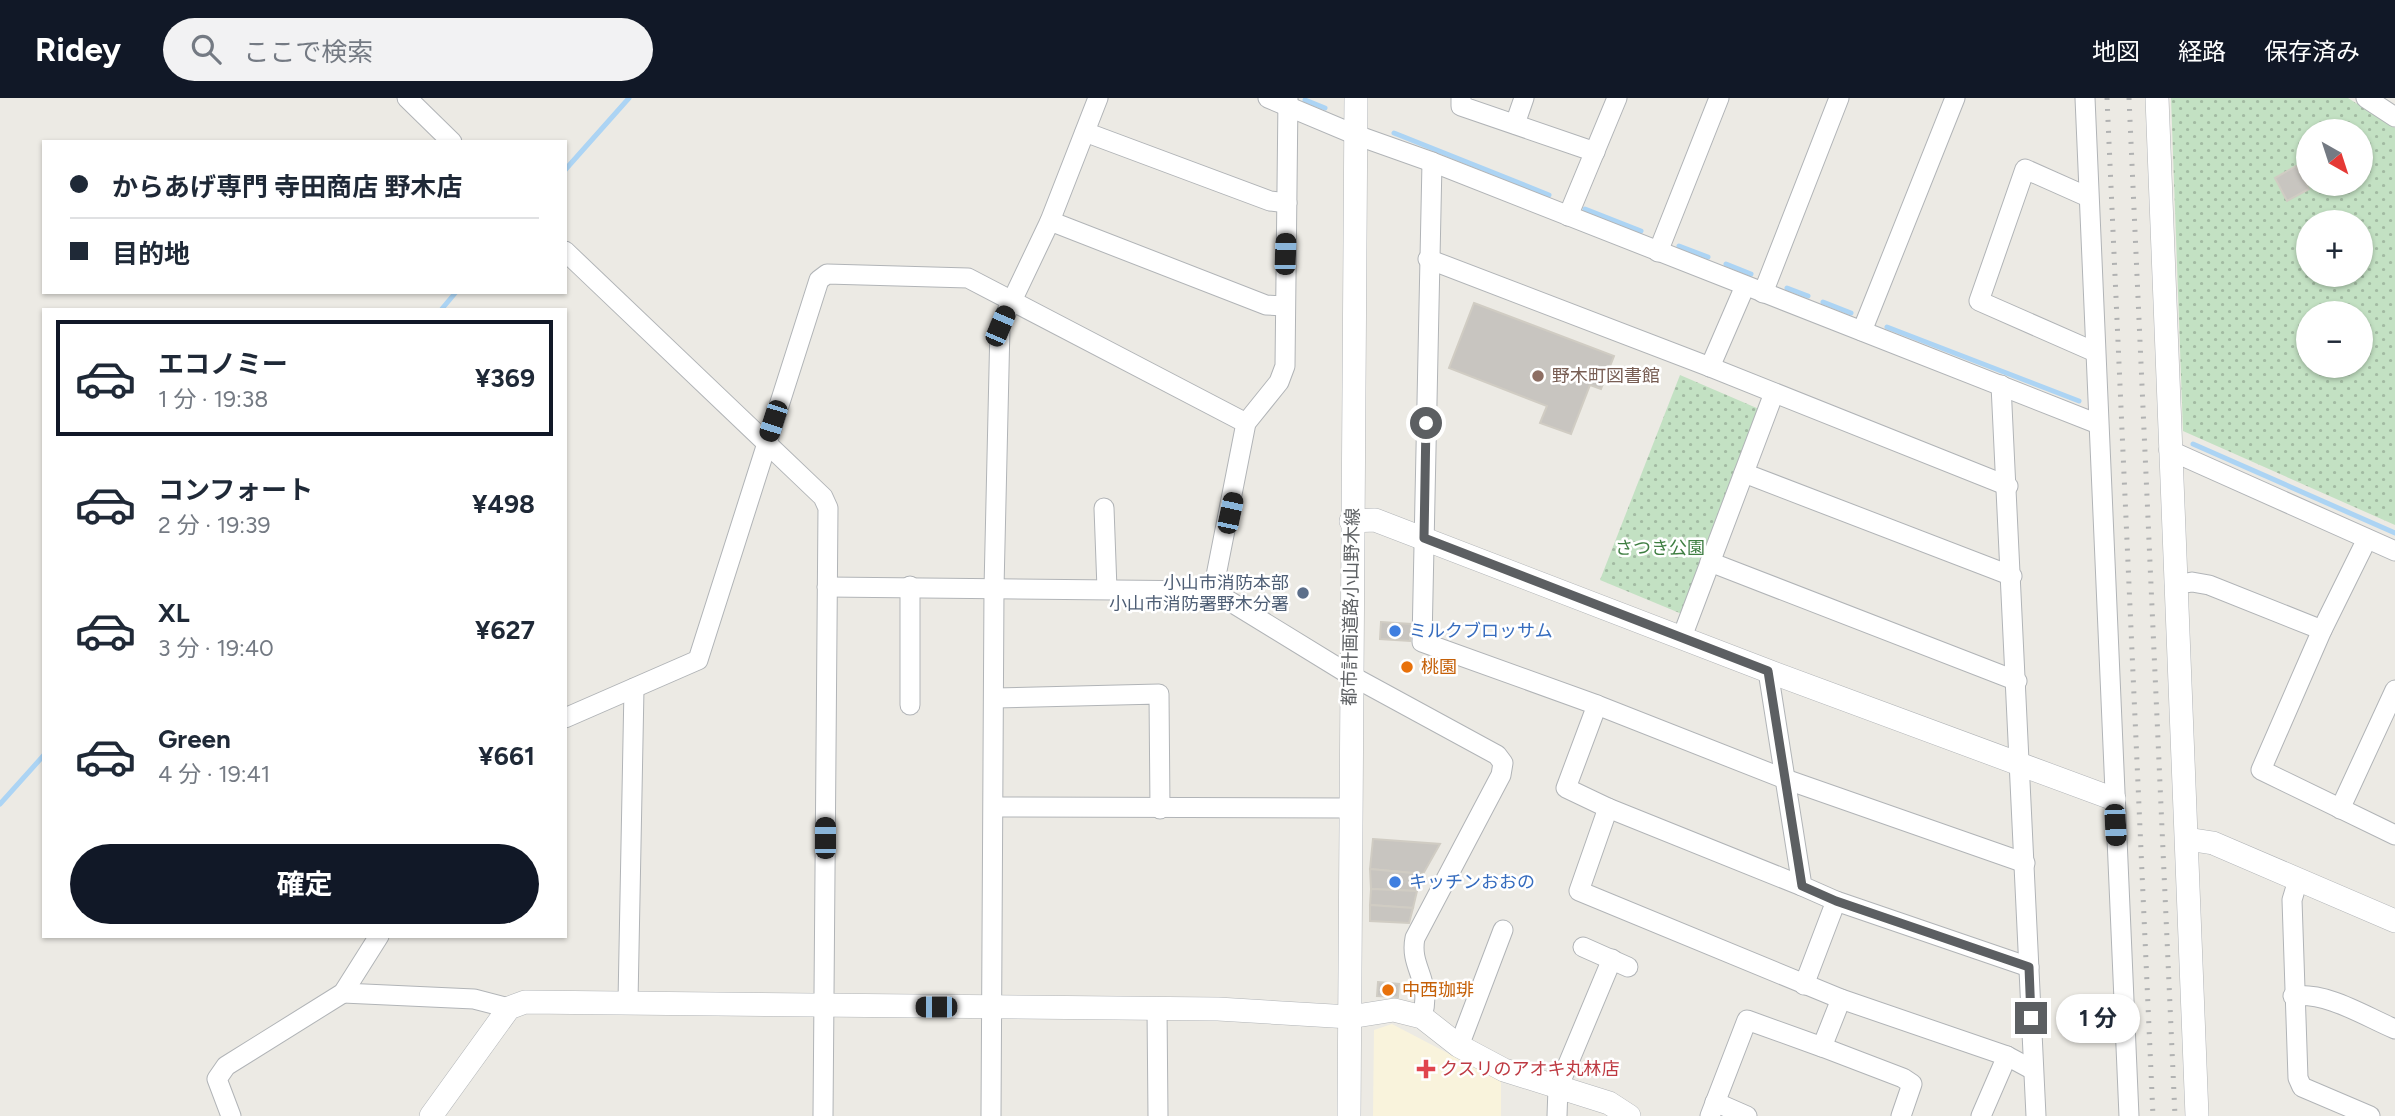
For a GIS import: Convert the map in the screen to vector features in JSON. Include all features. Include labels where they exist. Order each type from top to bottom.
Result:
[{"type":"street","points":[[407,98],[450,140]]},
{"type":"street","points":[[990,1116],[996,698],[994,588],[1000,326],[1050,221],[1098,98]]},
{"type":"street","points":[[1268,98],[1288,102],[1356,135],[1432,162],[2098,424]]},
{"type":"street","name":"都市計画道路小山野木線","points":[[1349,1116],[1349,808],[1356,98]]},
{"type":"street","points":[[1461,98],[1461,106],[1595,152]]},
{"type":"street","points":[[1515,124],[1524,98]]},
{"type":"street","points":[[1568,216],[1617,98]]},
{"type":"street","points":[[1658,251],[1718,98]]},
{"type":"street","points":[[1710,367],[1754,289],[1839,98]]},
{"type":"street","points":[[1862,331],[1955,98]]},
{"type":"street","points":[[2085,98],[2129,1116]]},
{"type":"street","points":[[2157,98],[2197,1116]]},
{"type":"street","points":[[2367,98],[2395,117]]},
{"type":"street","points":[[1213,591],[1246,423],[1279,382],[1285,366],[1288,102]]},
{"type":"street","points":[[1085,132],[1270,201],[1287,203]]},
{"type":"street","points":[[1432,162],[1422,642],[1597,705],[1785,779],[2025,863]]},
{"type":"street","points":[[2088,197],[2025,169],[1979,301],[2095,352]]},
{"type":"street","points":[[1050,221],[1266,305],[1284,306]]},
{"type":"street","points":[[567,253],[823,497],[828,508],[823,1116]]},
{"type":"street","points":[[1428,259],[1710,367],[2008,486]]},
{"type":"street","points":[[567,717],[698,660],[819,280],[827,274],[968,278],[1246,423]]},
{"type":"street","points":[[2001,385],[2008,486],[2036,1116]]},
{"type":"street","points":[[1682,637],[1774,393]]},
{"type":"street","points":[[2169,450],[2395,551]]},
{"type":"street","points":[[1744,474],[2012,576]]},
{"type":"street","points":[[1104,508],[1107,589]]},
{"type":"street","points":[[1351,521],[1375,520],[1768,671],[2114,799]]},
{"type":"street","points":[[2367,539],[2322,630],[2261,770],[2395,835]]},
{"type":"street","points":[[1710,562],[2017,681]]},
{"type":"street","points":[[2175,585],[2192,582],[2209,585],[2322,630]]},
{"type":"street","points":[[910,586],[910,705]]},
{"type":"street","points":[[827,587],[1213,591],[1350,675],[1497,755],[1503,764],[1501,775],[1415,937],[1413,950],[1428,998],[1422,1017]]},
{"type":"street","points":[[1768,671],[1802,886]]},
{"type":"street","points":[[628,1002],[634,688]]},
{"type":"street","points":[[2340,809],[2395,690]]},
{"type":"street","points":[[996,698],[1159,694],[1160,809]]},
{"type":"street","points":[[1597,705],[1566,788],[1608,808],[1836,901],[2029,967]]},
{"type":"street","points":[[995,807],[1349,808]]},
{"type":"street","points":[[1608,808],[1579,891],[1804,985],[2007,1056],[2034,1070]]},
{"type":"street","points":[[2187,839],[2213,843],[2395,921]]},
{"type":"street","points":[[2298,880],[2292,900],[2298,1078],[2302,1087],[2370,1116]]},
{"type":"street","points":[[1804,985],[1836,901]]},
{"type":"street","points":[[1459,1046],[1503,930]]},
{"type":"street","points":[[231,1116],[217,1079],[226,1066],[343,993],[378,938]]},
{"type":"street","points":[[1558,1116],[1558,1088],[1620,963],[1583,947]]},
{"type":"street","points":[[343,993],[474,999],[509,1008]]},
{"type":"street","points":[[2294,996],[2308,994],[2322,998],[2395,1029]]},
{"type":"street","points":[[1822,1047],[1841,999]]},
{"type":"street","points":[[431,1116],[509,1008],[525,1002],[628,1002],[1157,1008],[1350,1017],[1394,1010],[1422,1017],[1459,1046],[1504,1070],[1609,1104],[1629,1116]]},
{"type":"street","points":[[1157,1008],[1158,1116]]},
{"type":"street","points":[[1747,1116],[1713,1109],[1746,1020],[1903,1078],[1912,1084],[1901,1116]]},
{"type":"street","points":[[1981,1116],[2007,1056]]},
{"type":"shaded area","name":"クスリのアオキ丸林店","points":[[1392,1024],[1501,1081],[1501,1116],[1373,1116],[1374,1030]]},
{"type":"green space","points":[[2171,98],[2348,98],[2395,128],[2395,525],[2183,431]]},
{"type":"green space","name":"さつき公園","points":[[1680,375],[1759,409],[1682,614],[1600,580]]},
{"type":"building","points":[[2296,166],[2296,196],[2287,201],[2275,178]]},
{"type":"building","name":"野木町図書館","points":[[1474,303],[1614,356],[1601,389],[1590,385],[1571,434],[1540,423],[1547,406],[1449,368]]},
{"type":"building","name":"ミルクブロッサム","points":[[1381,622],[1411,624],[1410,641],[1380,639]]},
{"type":"building","points":[[1373,839],[1440,844],[1423,874],[1370,869]]},
{"type":"building","name":"キッチンおおの","points":[[1370,869],[1423,874],[1417,891],[1371,889]]},
{"type":"building","points":[[1371,889],[1417,891],[1413,908],[1370,905]]},
{"type":"building","points":[[1370,905],[1413,908],[1409,923],[1370,921]]},
{"type":"building","name":"中西珈琲","points":[[1378,982],[1399,984],[1398,997],[1377,996]]},
{"type":"waterway","points":[[567,168],[629,98]]},
{"type":"waterway","points":[[1305,100],[1325,108]]},
{"type":"waterway","points":[[1394,133],[1549,195]]},
{"type":"waterway","points":[[1585,209],[1641,231]]},
{"type":"waterway","points":[[1679,246],[1708,257]]},
{"type":"waterway","points":[[1726,264],[1751,274]]},
{"type":"waterway","points":[[1787,288],[1808,296]]},
{"type":"waterway","points":[[443,308],[454,294]]},
{"type":"waterway","points":[[1823,302],[1851,313]]},
{"type":"waterway","points":[[1887,327],[2079,401]]},
{"type":"waterway","points":[[2193,444],[2395,533]]},
{"type":"waterway","points":[[0,804],[42,757]]},
{"type":"railway","points":[[2107,98],[2153,1116]]},
{"type":"railway","points":[[2129,98],[2175,1116]]},
{"type":"place","name":"野木町図書館","points":[[1538,376]]},
{"type":"place","name":"小山市消防本部 小山市消防署野木分署","points":[[1303,593]]},
{"type":"place","name":"ミルクブロッサム","points":[[1395,631]]},
{"type":"place","name":"桃園","points":[[1407,667]]},
{"type":"place","name":"キッチンおおの","points":[[1395,882]]},
{"type":"place","name":"中西珈琲","points":[[1388,990]]},
{"type":"place","name":"クスリのアオキ丸林店","points":[[1426,1069]]},
{"type":"route","points":[[1426,423],[1424,538],[1768,671],[1802,886],[1836,901],[2029,967],[2031,1018]]}]
